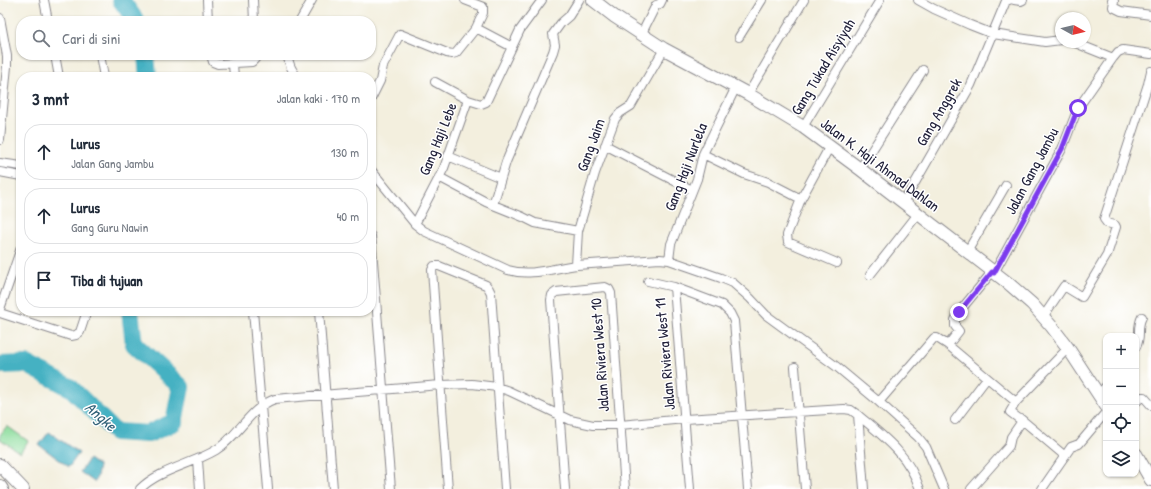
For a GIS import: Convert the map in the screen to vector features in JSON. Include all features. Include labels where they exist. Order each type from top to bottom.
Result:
[{"type":"main road","name":"Jalan K. Haji Ahmad Dahlan","points":[[593,0],[641,35],[664,49],[736,87],[803,127],[904,202],[993,272],[1032,304],[1102,390],[1106,405]]},
{"type":"main road","points":[[1139,459],[1151,480]]},
{"type":"main road","points":[[0,465],[23,489]]},
{"type":"street","points":[[44,0],[47,16]]},
{"type":"street","points":[[207,0],[208,16]]},
{"type":"street","points":[[253,0],[254,16]]},
{"type":"street","points":[[303,16],[312,0]]},
{"type":"street","points":[[376,89],[380,81],[383,66],[400,34],[447,53],[456,53],[476,28],[483,13],[483,7],[465,0]]},
{"type":"street","name":"Gang Haji Lebe","points":[[415,224],[448,156],[468,100],[481,104],[486,102],[520,30],[542,0]]},
{"type":"street","points":[[493,205],[509,156],[548,66],[555,45],[554,34],[561,23],[569,16],[579,0]]},
{"type":"street","points":[[641,35],[656,5],[660,4],[662,0]]},
{"type":"street","points":[[739,36],[762,0]]},
{"type":"street","points":[[748,94],[804,0]]},
{"type":"street","name":"Gang Tukad Aisyiyah","points":[[803,127],[880,0]]},
{"type":"street","points":[[918,0],[934,10],[993,34],[1045,42],[1055,41]]},
{"type":"street","name":"Gang Anggrek","points":[[904,202],[971,84],[1003,7],[1006,1],[1009,0]]},
{"type":"street","points":[[1014,0],[1023,0]]},
{"type":"street","points":[[1112,0],[1114,1],[1113,7],[1121,11],[1151,15]]},
{"type":"street","points":[[0,18],[7,56],[0,140]]},
{"type":"street","points":[[476,28],[512,47]]},
{"type":"street","points":[[1088,48],[1113,58],[1118,52],[1123,50],[1151,54]]},
{"type":"street","name":"Gang Jaim","points":[[576,265],[578,231],[605,145],[615,119],[620,113],[631,106],[664,49]]},
{"type":"street","name":"Jalan Gang Jambu","points":[[948,345],[959,331],[955,326],[955,320],[959,312],[993,272],[1062,149],[1078,108],[1113,58]]},
{"type":"street","points":[[53,72],[54,60]]},
{"type":"street","points":[[55,60],[58,72]]},
{"type":"street","points":[[101,60],[103,72]]},
{"type":"street","points":[[212,60],[213,62],[218,64],[252,62],[254,60]]},
{"type":"street","points":[[288,60],[293,72]]},
{"type":"street","points":[[233,64],[234,72]]},
{"type":"street","points":[[860,169],[923,70]]},
{"type":"street","points":[[1043,317],[1064,286],[1082,297],[1107,256],[1116,227],[1115,225],[1104,221],[1104,219],[1150,84],[1151,71]]},
{"type":"street","points":[[435,82],[468,100]]},
{"type":"street","name":"Gang Haji Nurlela","points":[[669,260],[672,244],[698,174],[703,154],[736,87]]},
{"type":"street","points":[[605,145],[692,190]]},
{"type":"street","points":[[830,146],[802,199],[787,235],[788,242],[836,263]]},
{"type":"street","points":[[703,154],[744,174],[768,182],[802,199]]},
{"type":"street","points":[[448,156],[501,178]]},
{"type":"street","points":[[0,163],[16,165]]},
{"type":"street","points":[[0,172],[16,175]]},
{"type":"street","points":[[376,176],[415,224],[424,231],[508,270],[531,273],[576,265],[660,259],[669,260],[734,283],[766,315],[837,367],[923,441],[944,489]]},
{"type":"street","points":[[438,177],[493,205],[535,223],[578,231]]},
{"type":"street","points":[[967,252],[1006,185]]},
{"type":"street","points":[[870,276],[918,214]]},
{"type":"street","points":[[448,489],[432,270],[434,266],[439,266],[486,286],[491,293],[505,489]]},
{"type":"street","points":[[0,309],[16,273]]},
{"type":"street","points":[[648,281],[674,287],[722,304],[730,313],[734,321],[748,489]]},
{"type":"street","name":"Jalan Riviera West 10","points":[[559,415],[551,300],[552,295],[556,292],[605,287],[609,289],[611,293],[625,489]]},
{"type":"street","name":"Jalan Riviera West 11","points":[[674,287],[690,489]]},
{"type":"street","points":[[376,295],[392,489]]},
{"type":"street","points":[[0,313],[71,336],[76,336],[80,332],[85,316]]},
{"type":"street","points":[[253,316],[268,489]]},
{"type":"street","points":[[319,316],[333,489]]},
{"type":"street","points":[[1139,333],[1139,323],[1142,317]]},
{"type":"street","points":[[879,402],[934,338],[937,338],[948,345],[1016,402]]},
{"type":"street","points":[[1065,456],[1021,419],[1010,412],[1016,402],[1068,348]]},
{"type":"street","points":[[795,367],[805,489]]},
{"type":"street","points":[[955,420],[987,378]]},
{"type":"street","points":[[140,489],[150,480],[198,460],[217,450],[233,436],[254,411],[275,399],[440,385],[472,384],[497,387],[509,391],[559,415],[582,424],[593,425],[620,425],[685,419],[844,409],[851,410],[901,453],[910,465],[920,489]]},
{"type":"street","points":[[1139,400],[1144,397],[1151,405]]},
{"type":"street","points":[[559,415],[565,489]]},
{"type":"street","points":[[858,415],[864,489]]},
{"type":"street","points":[[1042,489],[1073,446],[1079,444],[1103,416]]},
{"type":"street","points":[[972,489],[1009,446],[1011,437],[1021,423],[1021,419]]},
{"type":"street","points":[[198,460],[200,489]]},
{"type":"green space","points":[[7,426],[28,441],[20,453],[0,439],[0,435]]},
{"type":"water","points":[[49,432],[79,453],[69,467],[39,445]]},
{"type":"water","points":[[89,459],[99,466],[97,477],[94,482],[80,472]]},
{"type":"waterway","name":"Angke","points":[[121,0],[132,16]]},
{"type":"waterway","name":"Angke","points":[[146,60],[148,72]]},
{"type":"waterway","name":"Angke","points":[[0,365],[26,364],[71,388],[115,432],[148,434],[174,422],[181,387],[134,344],[131,316]]},
{"type":"route","points":[[959,312],[992,272],[994,273],[1062,149],[1078,108]]}]
